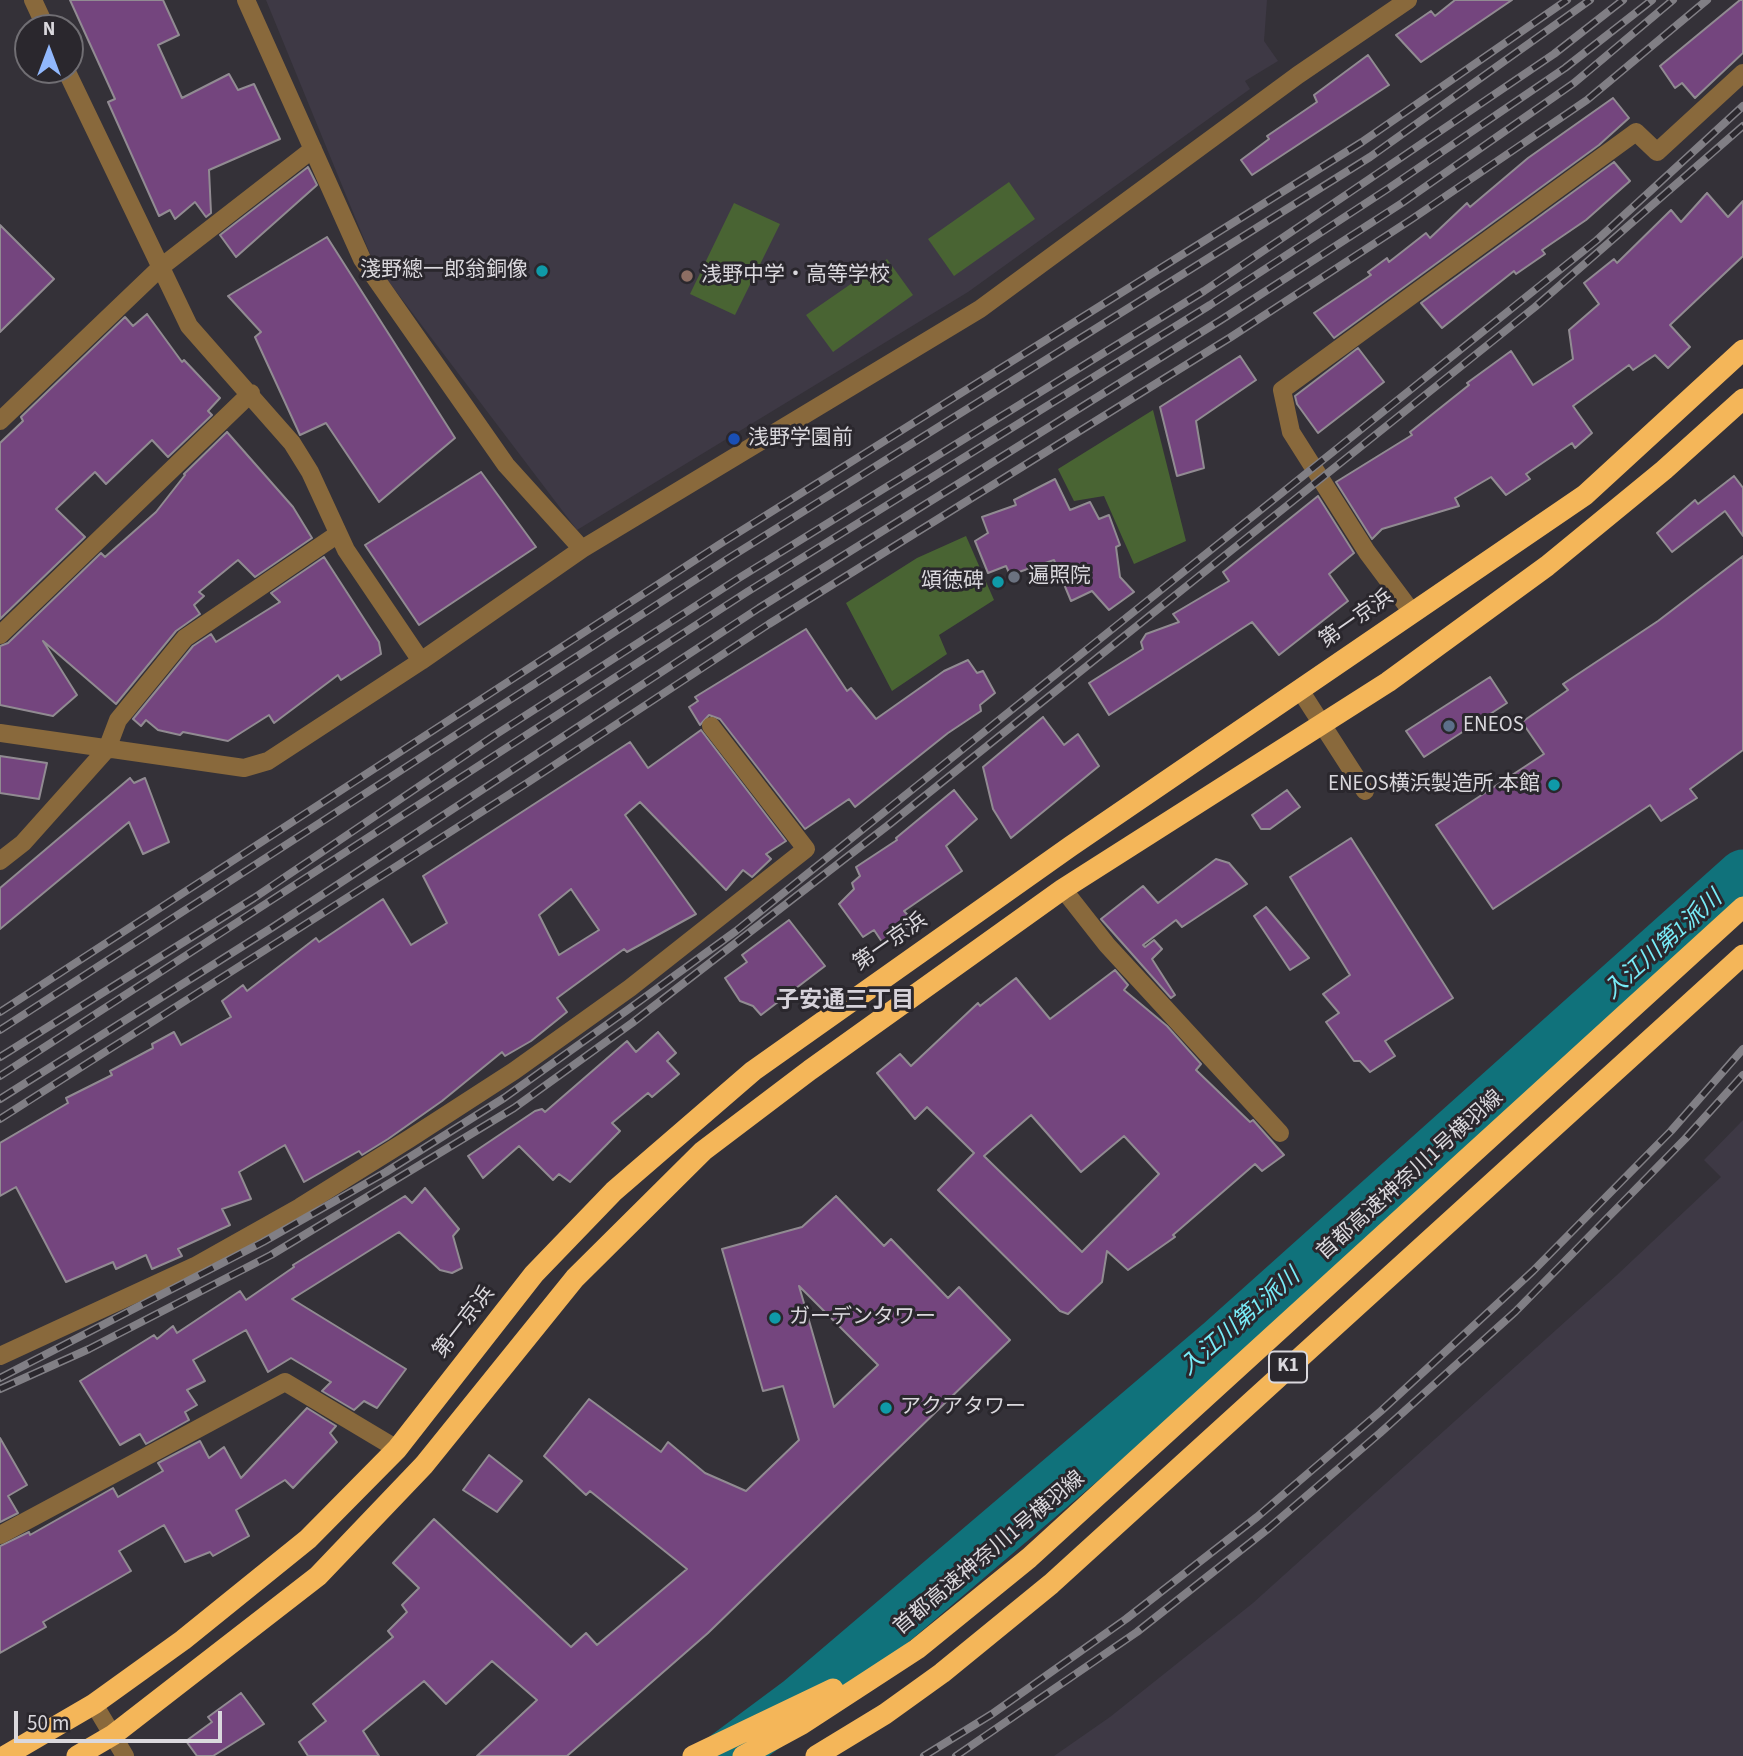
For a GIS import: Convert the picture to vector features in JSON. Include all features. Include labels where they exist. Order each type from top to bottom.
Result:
[{"type":"highway","name":"第一京浜","points":[[5,1756],[94,1704],[183,1640],[308,1539],[397,1449],[534,1275],[620,1185],[753,1071],[1082,838],[1411,611],[1585,495],[1743,350]]},
{"type":"highway","points":[[77,1756],[113,1735],[318,1576],[424,1465],[575,1278],[703,1151],[810,1070],[1063,889],[1323,725],[1547,566],[1664,470],[1743,399]]},
{"type":"highway","name":"首都高速神奈川1号横羽線","points":[[743,1756],[861,1687],[974,1604],[1029,1558],[1743,907]]},
{"type":"highway","name":"K1","points":[[816,1756],[885,1714],[942,1673],[1051,1584],[1743,956]]},
{"type":"highway","points":[[693,1756],[846,1682],[913,1644],[974,1604]]},
{"type":"street","points":[[246,0],[362,259],[506,465],[583,549]]},
{"type":"street","points":[[0,733],[244,768],[268,761],[583,549],[980,309],[1298,75],[1408,0]]},
{"type":"street","points":[[1411,611],[1367,552],[1291,432],[1282,390],[1636,132],[1657,152],[1743,73]]},
{"type":"street","points":[[73,84],[189,326],[251,393],[292,443],[310,472],[346,550],[421,660]]},
{"type":"street","points":[[0,421],[161,267],[313,149]]},
{"type":"street","points":[[0,635],[251,393]]},
{"type":"street","points":[[0,861],[23,843],[107,750],[118,720],[185,638],[338,534]]},
{"type":"street","points":[[1300,690],[1365,791]]},
{"type":"street","points":[[0,1356],[195,1266],[300,1207],[409,1139],[514,1071],[630,988],[806,849],[711,726]]},
{"type":"street","points":[[1063,889],[1107,945],[1280,1133]]},
{"type":"street","points":[[0,1535],[285,1382],[397,1449]]},
{"type":"street","points":[[94,1704],[125,1756]]},
{"type":"shaded area","name":"浅野中学・高等学校","points":[[266,0],[1267,0],[1264,41],[1278,61],[1245,81],[1250,89],[968,292],[577,530],[373,261]]},
{"type":"shaded area","points":[[1743,1120],[1743,1756],[1054,1756],[1110,1717],[1253,1603],[1617,1275],[1721,1177],[1704,1160]]},
{"type":"green space","points":[[1009,182],[1035,219],[954,276],[928,239]]},
{"type":"green space","points":[[734,203],[780,224],[735,315],[690,294]]},
{"type":"green space","points":[[887,259],[913,295],[833,352],[806,315]]},
{"type":"green space","points":[[1153,410],[1186,541],[1134,564],[1104,496],[1074,501],[1058,469]]},
{"type":"green space","points":[[966,536],[994,600],[939,635],[947,654],[892,691],[846,603],[917,558]]},
{"type":"building","points":[[70,0],[163,0],[179,35],[158,45],[182,98],[229,74],[238,90],[254,84],[280,139],[209,170],[211,213],[206,217],[195,202],[175,219],[170,210],[159,216],[108,102],[115,99],[84,31],[84,14],[76,14]]},
{"type":"building","points":[[1455,0],[1512,0],[1421,62],[1396,35],[1431,11],[1435,16]]},
{"type":"building","points":[[1743,0],[1743,53],[1695,98],[1682,83],[1675,88],[1660,66]]},
{"type":"building","points":[[1368,55],[1389,85],[1252,175],[1241,160],[1269,139],[1267,136],[1317,102],[1314,95]]},
{"type":"building","points":[[1613,98],[1629,118],[1599,145],[1334,338],[1314,313],[1371,275],[1368,272],[1387,258],[1389,262],[1426,233],[1430,238],[1467,203],[1470,207],[1528,158]]},
{"type":"building","points":[[1614,162],[1630,181],[1586,220],[1542,250],[1545,254],[1516,274],[1514,271],[1442,328],[1421,303]]},
{"type":"building","points":[[308,167],[317,185],[236,257],[220,235]]},
{"type":"building","points":[[1707,193],[1728,217],[1743,201],[1743,256],[1670,325],[1690,347],[1668,368],[1655,355],[1633,370],[1629,365],[1573,406],[1592,433],[1575,448],[1572,443],[1526,474],[1530,479],[1506,495],[1491,477],[1455,498],[1459,506],[1382,529],[1372,539],[1336,482],[1412,435],[1410,432],[1469,385],[1467,383],[1511,351],[1533,385],[1573,359],[1569,330],[1599,304],[1584,283],[1614,259],[1617,263],[1671,210],[1681,222]]},
{"type":"building","points":[[0,225],[54,279],[0,332]]},
{"type":"building","points":[[327,237],[455,438],[379,502],[326,423],[300,435],[255,337],[261,332],[228,296]]},
{"type":"building","points":[[147,314],[182,362],[184,360],[220,398],[208,411],[212,415],[168,457],[152,440],[106,484],[95,472],[56,509],[85,537],[0,619],[0,443],[23,421],[21,417],[125,317],[133,326]]},
{"type":"building","points":[[1358,348],[1384,382],[1318,433],[1297,404],[1295,396]]},
{"type":"building","points":[[1240,356],[1256,380],[1196,421],[1204,468],[1177,476],[1160,407]]},
{"type":"building","points":[[227,432],[293,507],[312,538],[255,577],[238,560],[199,592],[204,596],[194,605],[200,614],[176,631],[116,704],[43,641],[77,695],[53,716],[0,705],[0,646],[8,643],[101,553],[105,557],[156,512],[184,474]]},
{"type":"building","points":[[481,472],[536,547],[419,625],[365,545]]},
{"type":"building","points":[[1734,476],[1743,488],[1743,536],[1725,511],[1672,552],[1657,533],[1695,500],[1698,504]]},
{"type":"building","points":[[1055,479],[1070,510],[1090,502],[1099,519],[1109,515],[1120,545],[1116,547],[1120,577],[1134,592],[1109,610],[1092,591],[1071,601],[1054,560],[1010,575],[1006,566],[988,573],[975,541],[988,533],[982,517],[1016,505],[1014,500]]},
{"type":"building","points":[[1318,496],[1354,553],[1329,574],[1348,601],[1279,655],[1252,622],[1109,715],[1089,683],[1143,649],[1141,642],[1146,634],[1179,622],[1173,614],[1229,581],[1223,572]]},
{"type":"building","points":[[1743,556],[1743,750],[1690,789],[1697,798],[1661,821],[1650,805],[1493,909],[1436,825],[1544,754],[1522,722],[1568,690],[1563,684],[1658,621]]},
{"type":"building","points":[[324,557],[379,642],[381,654],[341,680],[338,675],[274,723],[269,715],[228,741],[158,730],[146,720],[141,726],[133,719],[193,646],[211,634],[216,642],[280,602],[271,593]]},
{"type":"building","points":[[806,629],[847,691],[851,688],[876,719],[944,671],[968,660],[977,673],[983,671],[995,693],[980,705],[981,711],[948,733],[855,807],[849,799],[805,829],[720,719],[709,715],[700,725],[689,707],[698,701],[695,697]]},
{"type":"building","points":[[1490,677],[1507,703],[1424,757],[1406,731]]},
{"type":"building","points":[[1043,717],[1064,745],[1078,734],[1099,766],[1011,838],[993,809],[983,767]]},
{"type":"building","points":[[701,730],[786,841],[766,854],[771,859],[752,877],[743,870],[726,890],[640,802],[625,815],[696,914],[627,952],[624,949],[557,998],[567,1012],[531,1041],[505,1056],[502,1052],[442,1101],[388,1139],[362,1155],[359,1151],[304,1182],[285,1145],[239,1172],[251,1199],[222,1209],[230,1225],[178,1249],[182,1256],[152,1269],[146,1255],[116,1269],[113,1262],[66,1282],[16,1187],[0,1196],[0,1143],[68,1103],[66,1098],[112,1075],[110,1071],[153,1048],[152,1044],[174,1032],[181,1045],[231,1017],[222,1001],[243,985],[247,991],[316,938],[319,942],[383,899],[411,945],[447,923],[423,876],[630,742],[648,768]],"holes":[[[571,889],[599,930],[559,955],[539,915]]]},
{"type":"building","points":[[0,756],[47,763],[39,799],[0,793]]},
{"type":"building","points":[[130,778],[134,783],[145,778],[169,842],[143,854],[129,822],[0,929],[0,888]]},
{"type":"building","points":[[954,790],[977,819],[946,846],[962,871],[904,911],[914,922],[884,945],[874,930],[863,937],[839,904],[854,889],[852,883],[860,876],[856,867],[897,840],[896,838]]},
{"type":"building","points":[[1287,790],[1300,807],[1270,829],[1261,829],[1252,815]]},
{"type":"building","points":[[1351,838],[1453,998],[1385,1041],[1395,1056],[1370,1072],[1360,1061],[1354,1061],[1326,1022],[1339,1013],[1323,994],[1350,975],[1290,877]]},
{"type":"building","points":[[1216,859],[1229,863],[1247,884],[1182,927],[1176,920],[1143,945],[1145,947],[1154,940],[1162,949],[1152,959],[1175,995],[1171,998],[1101,919],[1143,886],[1158,903]]},
{"type":"building","points":[[1266,907],[1309,958],[1290,970],[1254,916]]},
{"type":"building","points":[[789,920],[825,966],[761,1015],[753,1006],[740,1001],[725,978],[747,962],[742,955]]},
{"type":"building","points":[[1115,970],[1128,985],[1124,990],[1167,1026],[1201,1064],[1196,1070],[1250,1122],[1253,1120],[1284,1155],[1262,1171],[1255,1164],[1173,1235],[1175,1237],[1128,1270],[1107,1251],[1102,1282],[1068,1314],[1060,1311],[938,1190],[974,1153],[927,1107],[915,1119],[877,1073],[900,1054],[911,1066],[978,1003],[980,1006],[1016,978],[1050,1019]],"holes":[[[1031,1115],[1081,1172],[1124,1136],[1159,1174],[1082,1252],[984,1156]]]},
{"type":"building","points":[[658,1032],[676,1053],[667,1061],[679,1074],[652,1097],[648,1093],[612,1123],[620,1131],[570,1182],[559,1174],[553,1180],[519,1146],[483,1178],[468,1156],[535,1111],[542,1109],[545,1112],[627,1041],[636,1052]]},
{"type":"building","points":[[425,1188],[459,1229],[453,1236],[462,1268],[452,1273],[440,1270],[399,1232],[292,1299],[406,1369],[377,1408],[364,1401],[354,1410],[322,1391],[331,1382],[291,1358],[268,1372],[246,1330],[193,1360],[205,1381],[187,1390],[197,1405],[185,1412],[189,1420],[146,1444],[140,1434],[120,1445],[80,1381],[154,1335],[157,1339],[173,1326],[177,1333],[240,1291],[246,1300],[294,1267],[293,1265],[405,1196],[412,1203]]},
{"type":"building","points":[[836,1196],[884,1246],[891,1239],[948,1298],[959,1287],[1010,1340],[708,1633],[567,1756],[477,1756],[537,1700],[492,1661],[446,1704],[424,1681],[363,1731],[379,1756],[308,1756],[299,1742],[326,1721],[313,1704],[393,1637],[388,1631],[407,1612],[402,1605],[419,1588],[393,1563],[434,1519],[571,1647],[586,1633],[597,1645],[687,1569],[590,1491],[586,1495],[544,1456],[589,1399],[661,1452],[668,1442],[705,1473],[746,1491],[799,1440],[783,1386],[763,1391],[722,1249],[802,1227]],"holes":[[[799,1286],[878,1365],[834,1407]]]},
{"type":"building","points":[[307,1408],[336,1426],[330,1433],[337,1442],[293,1488],[285,1480],[236,1510],[249,1536],[213,1556],[210,1552],[185,1562],[164,1525],[119,1551],[131,1571],[43,1622],[46,1627],[0,1653],[0,1546],[29,1532],[30,1535],[113,1488],[118,1497],[163,1471],[158,1463],[200,1441],[209,1458],[224,1447],[241,1478]]},
{"type":"building","points":[[0,1438],[27,1485],[8,1496],[18,1513],[0,1522]]},
{"type":"building","points":[[489,1455],[522,1481],[497,1512],[463,1490]]},
{"type":"building","points":[[241,1693],[264,1724],[213,1756],[197,1756],[186,1741],[212,1722],[208,1717]]},
{"type":"waterway","name":"入江川第1派川","points":[[726,1756],[800,1701],[1219,1344],[1743,875]]},
{"type":"railway","points":[[0,1012],[720,544],[1362,142],[1567,0]]},
{"type":"railway","points":[[0,1030],[729,558],[1370,157],[1590,0]]},
{"type":"railway","points":[[0,1057],[254,898],[495,735],[739,578],[1204,291],[1554,54],[1623,0]]},
{"type":"railway","points":[[0,1076],[747,592],[1210,305],[1565,68],[1652,0]]},
{"type":"railway","points":[[0,1099],[273,927],[759,608],[1221,320],[1402,203],[1574,83],[1673,0]]},
{"type":"railway","points":[[0,1119],[527,783],[769,624],[1231,337],[1412,219],[1587,100],[1707,0]]},
{"type":"railway","points":[[0,1378],[263,1242],[386,1172],[504,1098],[736,931],[1597,240],[1743,106]]},
{"type":"railway","points":[[0,1389],[89,1349],[271,1255],[514,1108],[632,1023],[891,823],[1535,307],[1743,126]]},
{"type":"railway","points":[[924,1756],[992,1714],[1126,1619],[1257,1517],[1381,1411],[1533,1271],[1671,1131],[1743,1049]]},
{"type":"railway","points":[[956,1756],[1137,1632],[1269,1528],[1380,1433],[1515,1312],[1685,1139],[1743,1075]]},
{"type":"place","name":"淺野總一郎翁銅像","points":[[542,271]]},
{"type":"place","name":"浅野中学・高等学校","points":[[687,276]]},
{"type":"place","name":"浅野学園前","points":[[734,439]]},
{"type":"place","name":"遍照院","points":[[1014,577]]},
{"type":"place","name":"頌徳碑","points":[[998,582]]},
{"type":"place","name":"ENEOS","points":[[1449,726]]},
{"type":"place","name":"ENEOS横浜製造所 本館","points":[[1554,785]]},
{"type":"place","name":"ガーデンタワー","points":[[775,1318]]},
{"type":"place","name":"アクアタワー","points":[[886,1408]]},
{"type":"district","name":"子安通三丁目","points":[[845,1002]]}]
